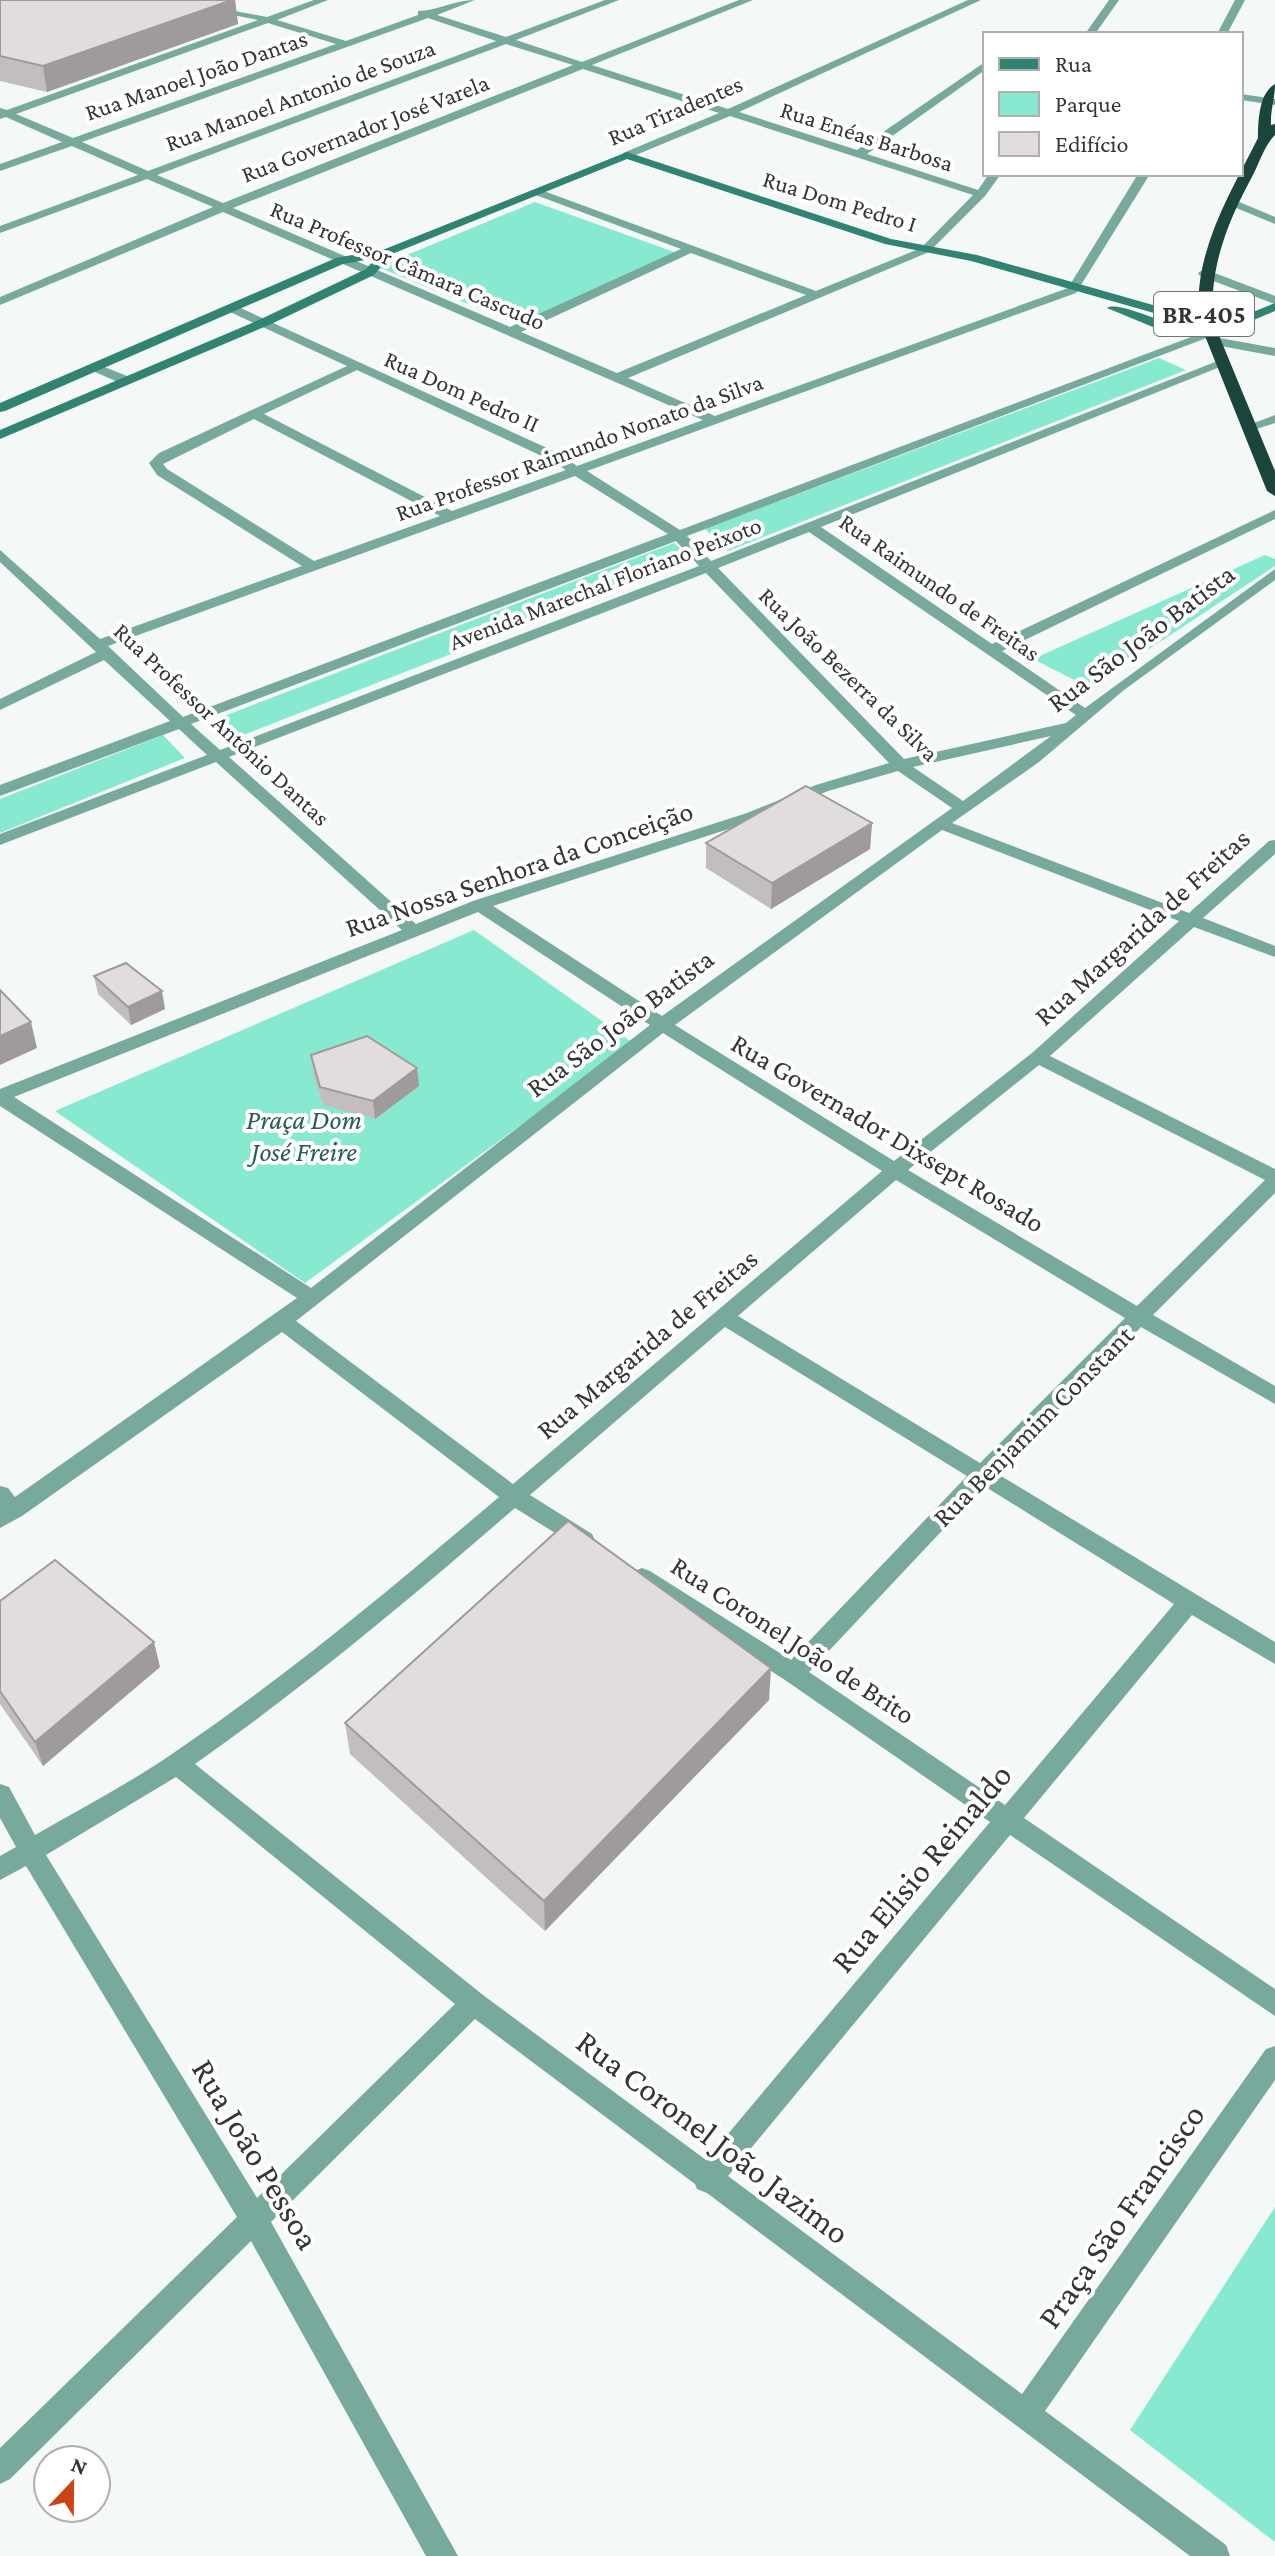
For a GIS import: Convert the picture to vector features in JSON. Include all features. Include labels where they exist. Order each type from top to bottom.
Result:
[{"type":"highway","name":"BR-405","points":[[1274,485],[1210,332],[1201,296],[1204,273],[1233,203],[1270,133],[1264,118],[1275,88]]},
{"type":"street","points":[[159,0],[254,8],[273,20],[346,44]]},
{"type":"street","points":[[203,0],[288,14]]},
{"type":"street","points":[[2,113],[323,0]]},
{"type":"street","name":"Rua Manoel João Dantas","points":[[426,15],[450,0]]},
{"type":"street","name":"Rua Manoel João Dantas","points":[[0,168],[68,141],[470,0]]},
{"type":"street","name":"Rua Manoel Antonio de Souza","points":[[0,230],[142,174],[614,0]]},
{"type":"street","name":"Rua Governador José Varela","points":[[0,301],[219,209],[748,0]]},
{"type":"street","name":"Rua Tiradentes","points":[[0,408],[340,261],[388,252],[728,113],[976,0]]},
{"type":"street","points":[[1091,32],[1114,0]]},
{"type":"street","points":[[1223,32],[1240,0]]},
{"type":"street","name":"Rua Enéas Barbosa","points":[[426,15],[981,194]]},
{"type":"street","points":[[858,155],[983,66]]},
{"type":"street","points":[[1243,97],[1272,102]]},
{"type":"street","name":"Rua Professor Câmara Cascudo","points":[[2,113],[712,419]]},
{"type":"street","name":"Rua Dom Pedro I","points":[[627,155],[852,232],[973,258],[1044,278],[1075,288],[1148,323],[1210,332]]},
{"type":"street","points":[[617,378],[925,250],[981,194],[994,176]]},
{"type":"street","points":[[1075,288],[1143,176]]},
{"type":"street","points":[[537,192],[816,295]]},
{"type":"street","points":[[1233,203],[1275,221]]},
{"type":"street","points":[[510,332],[688,250]]},
{"type":"street","name":"Rua Tiradentes","points":[[0,435],[265,322],[370,272],[388,252]]},
{"type":"street","points":[[1204,273],[1275,300]]},
{"type":"street","name":"Rua Professor Raimundo Nonato da Silva","points":[[0,705],[104,648],[577,468],[1075,288]]},
{"type":"street","points":[[1210,332],[1275,307]]},
{"type":"street","name":"Rua Dom Pedro II","points":[[234,309],[577,468],[677,534]]},
{"type":"street","points":[[1210,332],[1275,352]]},
{"type":"street","name":"Avenida Marechal Floriano Peixoto","points":[[0,791],[1210,332]]},
{"type":"street","name":"Avenida Marechal Floriano Peixoto","points":[[0,840],[706,568],[1224,363]]},
{"type":"street","points":[[315,568],[162,472],[157,461],[354,367]]},
{"type":"street","points":[[97,368],[127,381]]},
{"type":"street","points":[[254,414],[453,517]]},
{"type":"street","points":[[1250,427],[1275,419]]},
{"type":"street","points":[[990,651],[1275,514]]},
{"type":"street","name":"Rua Raimundo de Freitas","points":[[810,526],[1084,714]]},
{"type":"street","name":"Rua João Bezerra da Silva","points":[[677,534],[706,568],[900,765],[963,808]]},
{"type":"street","name":"Rua Professor Antônio Dantas","points":[[0,554],[181,723],[411,929]]},
{"type":"street","name":"Rua São João Batista","points":[[5,1508],[282,1321],[661,1026],[1033,759],[1084,714],[1275,573]]},
{"type":"street","name":"Rua Nossa Senhora da Conceição","points":[[0,1096],[411,929],[479,905],[900,765],[1066,728]]},
{"type":"street","points":[[941,824],[1275,952]]},
{"type":"street","name":"Rua Margarida de Freitas","points":[[0,1869],[177,1764],[273,1696],[380,1611],[893,1172],[1038,1057],[1275,845]]},
{"type":"street","name":"Rua Governador Dixsept Rosado","points":[[479,905],[661,1026],[893,1172],[1275,1396]]},
{"type":"street","points":[[1038,1057],[1275,1179]]},
{"type":"street","points":[[0,1096],[310,1297]]},
{"type":"street","name":"Rua Benjamim Constant","points":[[793,1673],[982,1474],[1275,1179]]},
{"type":"street","points":[[724,1317],[1275,1654]]},
{"type":"street","name":"Rua Coronel João de Brito","points":[[282,1321],[512,1495],[793,1673],[1275,2004]]},
{"type":"street","name":"Rua Elisio Reinaldo","points":[[707,2180],[1189,1602]]},
{"type":"street","name":"Rua Coronel João Jazimo","points":[[177,1764],[474,2003],[707,2180],[1215,2556]]},
{"type":"street","name":"Rua João Pessoa","points":[[0,1794],[31,1852],[255,2221],[443,2556]]},
{"type":"street","points":[[0,2469],[474,2003]]},
{"type":"street","name":"Praça São Francisco","points":[[1026,2414],[1275,2058]]},
{"type":"green space","points":[[535,202],[677,253],[522,326],[378,267]]},
{"type":"green space","points":[[1159,358],[1186,370],[728,551],[705,529]]},
{"type":"green space","points":[[674,543],[692,560],[233,739],[214,720]]},
{"type":"green space","points":[[1265,555],[1275,559],[1275,566],[1090,688],[1033,659]]},
{"type":"green space","points":[[163,735],[185,758],[0,833],[0,799]]},
{"type":"green space","name":"Praça Dom José Freire","points":[[474,930],[633,1043],[305,1283],[55,1111]]},
{"type":"green space","points":[[1275,2207],[1275,2542],[1130,2430]]},
{"type":"building","points":[[0,0],[232,0],[43,66],[0,56]]},
{"type":"building","points":[[806,786],[872,823],[772,883],[706,843]]},
{"type":"building","points":[[126,963],[162,991],[128,1007],[94,976]]},
{"type":"building","points":[[0,990],[31,1022],[0,1036]]},
{"type":"building","points":[[367,1036],[417,1068],[373,1101],[320,1087],[311,1055]]},
{"type":"building","points":[[568,1521],[771,1668],[544,1901],[345,1723]]},
{"type":"building","points":[[55,1560],[154,1642],[35,1742],[0,1691],[0,1601]]}]
